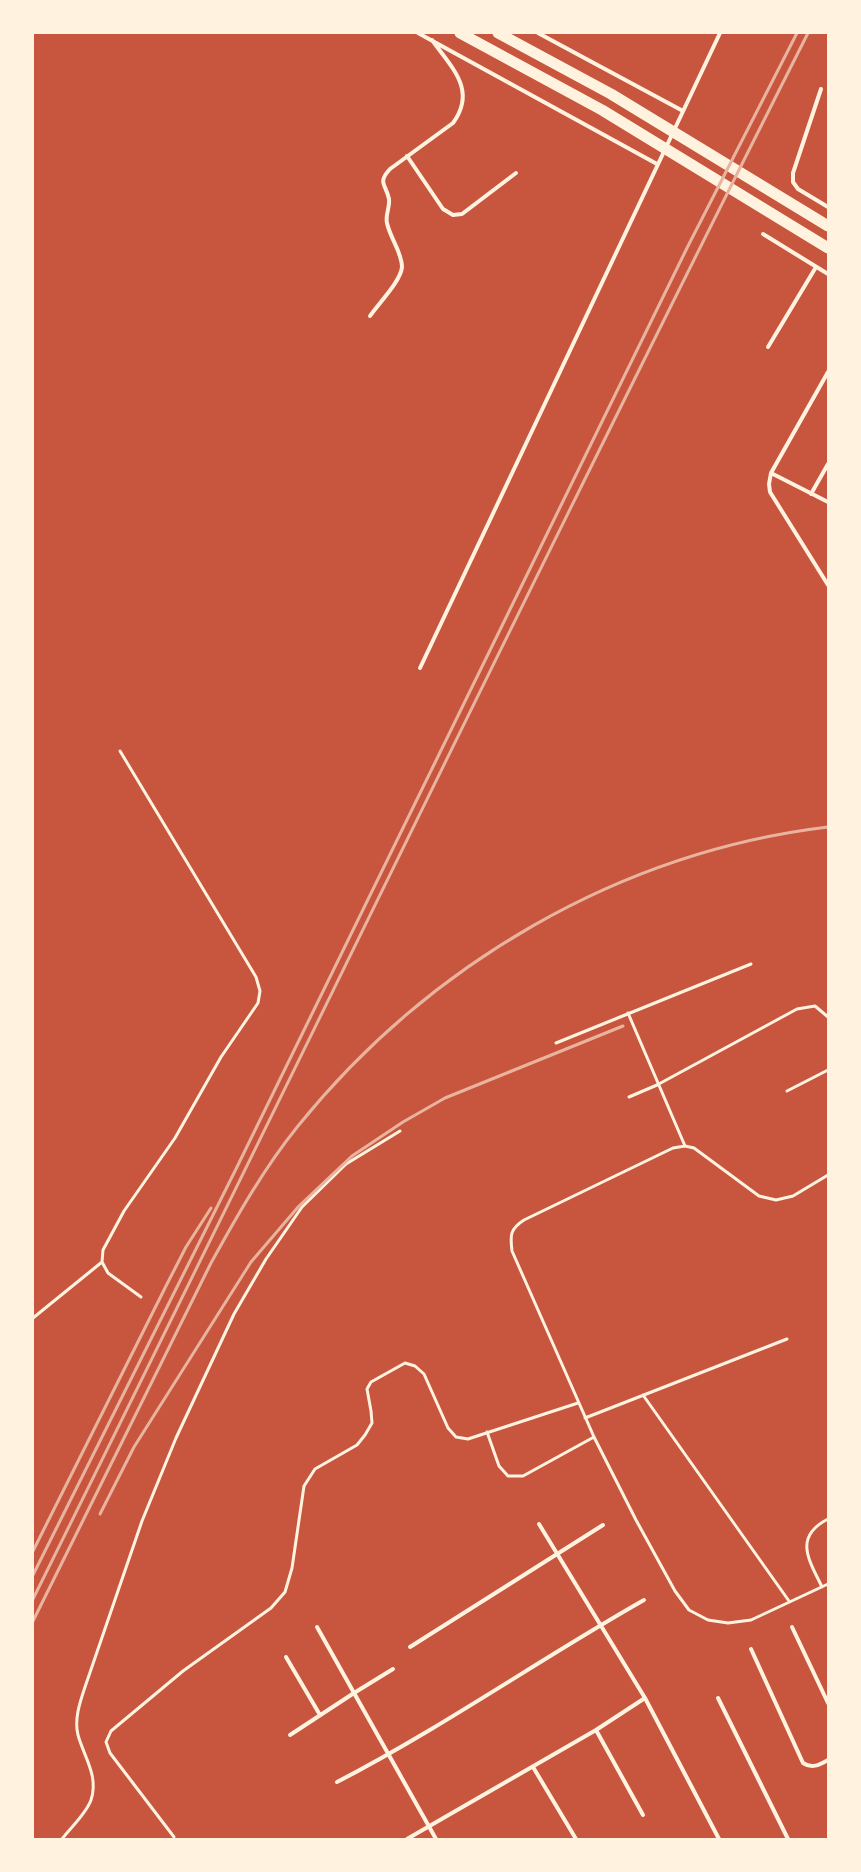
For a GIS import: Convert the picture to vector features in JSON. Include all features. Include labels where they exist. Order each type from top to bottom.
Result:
[{"type":"highway","points":[[460,33],[602,110],[828,248]]},
{"type":"highway","points":[[498,33],[611,94],[828,226]]},
{"type":"street","points":[[418,33],[657,164]]},
{"type":"street","points":[[538,33],[683,111]]},
{"type":"street","points":[[420,668],[720,33]]},
{"type":"street","points":[[370,316],[399,277],[402,267],[386,222],[389,199],[382,182],[384,175],[407,156],[453,123],[460,114],[464,97],[462,84],[432,40]]},
{"type":"street","points":[[821,89],[793,173],[793,182],[798,189],[828,207]]},
{"type":"street","points":[[407,156],[443,209],[453,215],[462,214],[516,173]]},
{"type":"street","points":[[763,234],[828,274]]},
{"type":"street","points":[[768,347],[816,267]]},
{"type":"street","points":[[828,372],[771,473],[769,484],[770,492],[828,585]]},
{"type":"street","points":[[811,494],[828,464]]},
{"type":"street","points":[[771,473],[828,502]]},
{"type":"street","points":[[539,1524],[645,1698],[720,1839]]},
{"type":"street","points":[[410,1647],[558,1555],[603,1525]]},
{"type":"street","points":[[337,1782],[389,1755],[600,1625],[644,1600]]},
{"type":"street","points":[[317,1627],[436,1839]]},
{"type":"street","points":[[792,1627],[828,1704]]},
{"type":"street","points":[[751,1648],[803,1763],[808,1766],[815,1766],[828,1760]]},
{"type":"street","points":[[286,1658],[320,1715]]},
{"type":"street","points":[[290,1736],[354,1692],[392,1669]]},
{"type":"street","points":[[407,1839],[596,1730],[645,1698]]},
{"type":"street","points":[[718,1698],[788,1839]]},
{"type":"street","points":[[596,1730],[643,1815]]},
{"type":"street","points":[[532,1767],[576,1839]]},
{"type":"lane","points":[[120,751],[256,977],[260,991],[258,1003],[221,1056],[175,1138],[116,1224],[103,1250],[102,1262],[108,1273],[142,1297]]},
{"type":"lane","points":[[556,1043],[751,964]]},
{"type":"lane","points":[[629,1097],[657,1085],[797,1009],[815,1006],[828,1017]]},
{"type":"lane","points":[[628,1013],[657,1085],[685,1146]]},
{"type":"lane","points":[[787,1091],[828,1070]]},
{"type":"lane","points":[[62,1839],[91,1802],[94,1788],[92,1774],[78,1734],[78,1709],[82,1694],[142,1521],[176,1438],[234,1314],[266,1258],[302,1207],[346,1164],[400,1131]]},
{"type":"lane","points":[[828,1175],[793,1196],[776,1200],[759,1196],[706,1155],[694,1148],[685,1146],[673,1148],[524,1220],[515,1226],[510,1237],[512,1251],[594,1437],[636,1520],[675,1591],[689,1610],[708,1620],[728,1623],[751,1620],[828,1584]]},
{"type":"lane","points":[[33,1318],[102,1262]]},
{"type":"lane","points":[[585,1418],[787,1339]]},
{"type":"lane","points":[[174,1837],[110,1753],[106,1742],[111,1731],[183,1671],[271,1608],[284,1592],[292,1568],[304,1486],[315,1469],[357,1445],[366,1435],[372,1423],[367,1389],[371,1382],[405,1364],[415,1366],[424,1374],[448,1428],[456,1437],[468,1439],[578,1403]]},
{"type":"lane","points":[[643,1395],[789,1601]]},
{"type":"lane","points":[[487,1432],[499,1466],[508,1476],[523,1476],[594,1437]]},
{"type":"lane","points":[[822,1587],[806,1550],[807,1540],[814,1528],[828,1519]]},
{"type":"railway","points":[[33,1575],[236,1169],[687,248],[797,33]]},
{"type":"railway","points":[[33,1599],[612,424],[808,33]]},
{"type":"railway","points":[[33,1621],[211,1263],[231,1228],[262,1175],[286,1142],[298,1126],[350,1068],[407,1014],[468,967],[534,925],[603,890],[676,861],[751,840],[828,827]]},
{"type":"railway","points":[[100,1514],[134,1447],[251,1262],[299,1206],[352,1156],[403,1122],[445,1098],[623,1026]]},
{"type":"railway","points":[[33,1551],[186,1247],[211,1208]]}]
